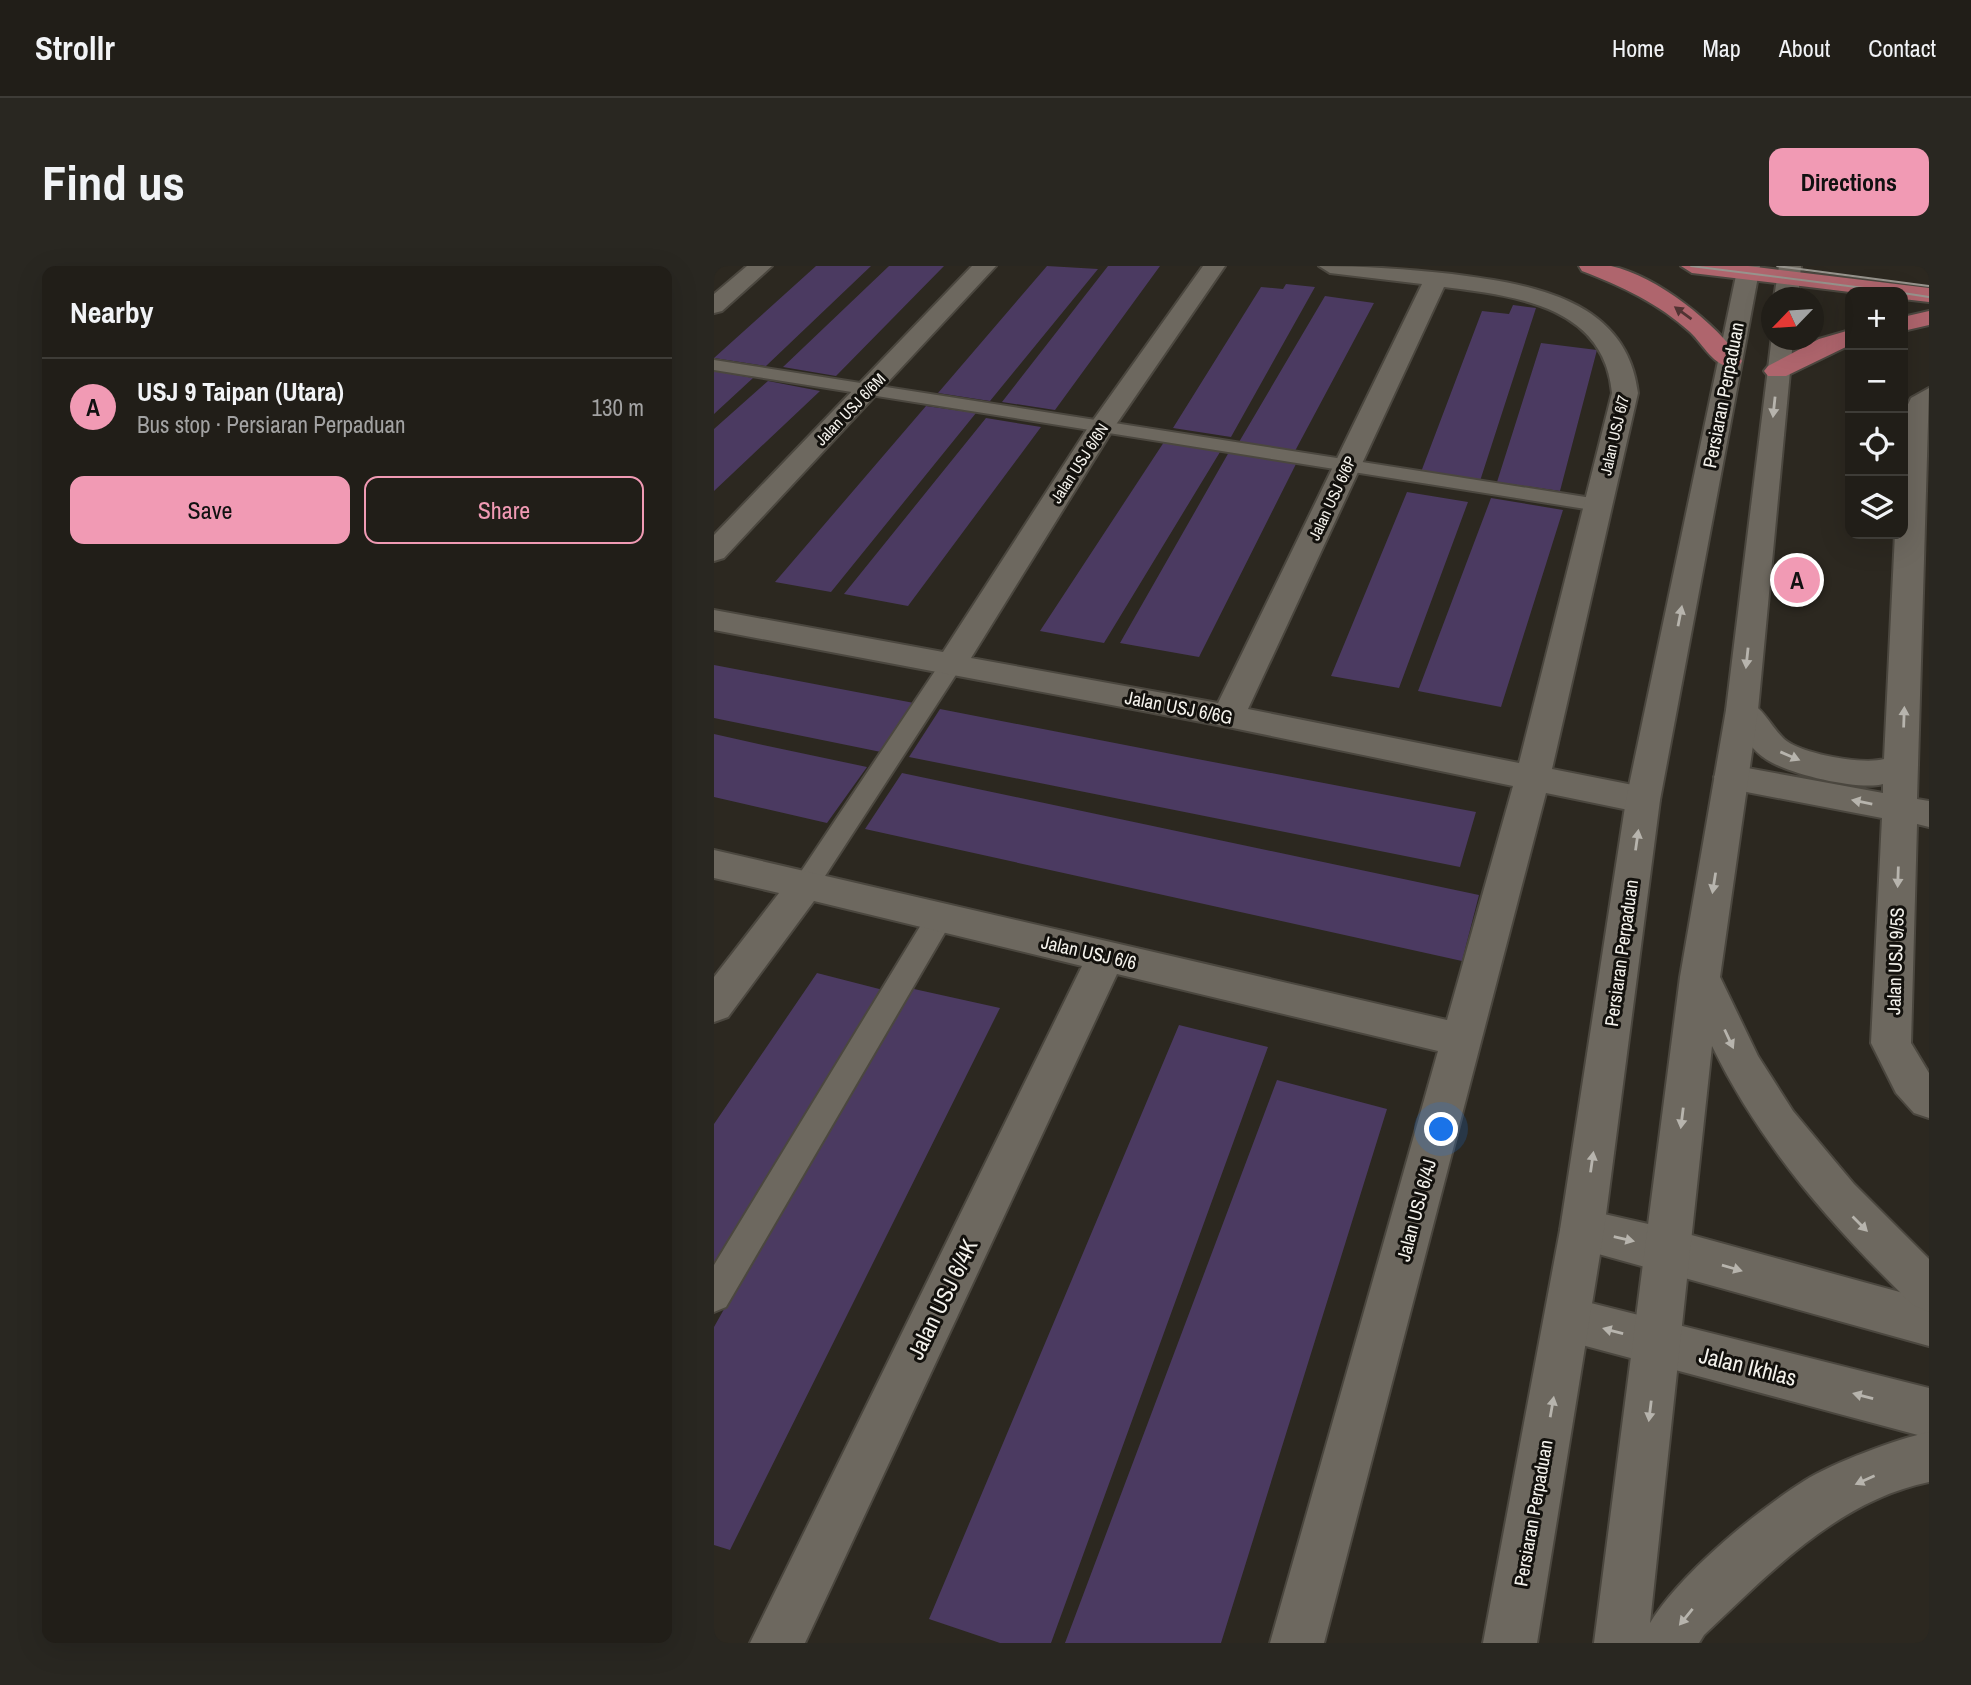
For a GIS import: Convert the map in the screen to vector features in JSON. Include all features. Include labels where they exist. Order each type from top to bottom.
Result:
[{"type":"main road","points":[[1590,266],[1635,284],[1687,315],[1730,361]]},
{"type":"main road","points":[[1692,266],[1748,269],[1788,280],[1929,295]]},
{"type":"main road","points":[[1908,323],[1929,318]]},
{"type":"main road","points":[[1777,371],[1828,344],[1845,339]]},
{"type":"street","points":[[714,306],[761,266]]},
{"type":"street","name":"Jalan USJ 6/6M","points":[[714,552],[985,266]]},
{"type":"street","name":"Jalan USJ 6/6N","points":[[951,664],[1102,426],[1214,266]]},
{"type":"street","name":"Jalan USJ 6/7","points":[[1330,266],[1533,294],[1584,321],[1604,338],[1619,357],[1625,374],[1625,393],[1534,777]]},
{"type":"street","name":"Persiaran Perpaduan","points":[[1510,1643],[1583,1230],[1643,800],[1748,269]]},
{"type":"street","name":"Jalan USJ 6/6P","points":[[1228,716],[1436,279]]},
{"type":"street","points":[[1621,1643],[1700,977],[1742,710],[1780,350]]},
{"type":"street","points":[[1922,421],[1920,403],[1929,396]]},
{"type":"street","name":"Jalan USJ 9/5S","points":[[1922,421],[1919,539],[1903,765],[1915,812],[1891,1043],[1896,1060],[1908,1079],[1929,1100]]},
{"type":"street","name":"Jalan USJ 6/6G","points":[[714,620],[1228,716],[1643,800]]},
{"type":"street","points":[[1742,710],[1773,748],[1793,759],[1861,773],[1878,773],[1903,765]]},
{"type":"street","name":"Jalan USJ 6/4J","points":[[1297,1643],[1534,777]]},
{"type":"street","points":[[1731,777],[1915,812]]},
{"type":"street","name":"Jalan USJ 6/6","points":[[714,864],[1463,1040]]},
{"type":"street","points":[[714,1006],[805,886]]},
{"type":"street","name":"Jalan USJ 6/4K","points":[[777,1643],[1106,956]]},
{"type":"street","points":[[1700,977],[1760,1097],[1813,1171],[1842,1205],[1929,1290]]},
{"type":"street","points":[[1583,1230],[1666,1249],[1929,1323]]},
{"type":"street","name":"Jalan Ikhlas","points":[[1567,1319],[1929,1413]]},
{"type":"street","points":[[1669,1643],[1685,1616],[1758,1549],[1824,1498],[1905,1462],[1929,1457]]},
{"type":"lane","points":[[714,365],[1598,505]]},
{"type":"lane","points":[[805,886],[951,664]]},
{"type":"lane","points":[[714,1296],[940,917]]},
{"type":"building","points":[[816,266],[871,266],[766,366],[714,358]]},
{"type":"building","points":[[889,266],[944,266],[836,376],[783,367]]},
{"type":"building","points":[[1047,266],[1098,269],[990,401],[938,393]]},
{"type":"building","points":[[1108,266],[1160,266],[1055,410],[1002,402]]},
{"type":"building","points":[[1286,284],[1315,287],[1231,437],[1173,428],[1261,287],[1283,289]]},
{"type":"building","points":[[1325,296],[1374,303],[1295,451],[1239,442]]},
{"type":"building","points":[[1513,305],[1536,308],[1480,481],[1421,472],[1482,311],[1509,314]]},
{"type":"building","points":[[1541,343],[1597,350],[1560,491],[1497,482]]},
{"type":"building","points":[[714,371],[753,378],[714,414]]},
{"type":"building","points":[[768,381],[820,391],[714,491],[714,429]]},
{"type":"building","points":[[926,406],[976,413],[831,592],[775,582]]},
{"type":"building","points":[[986,418],[1041,427],[908,606],[844,594]]},
{"type":"building","points":[[1164,442],[1220,452],[1104,643],[1040,631]]},
{"type":"building","points":[[1229,452],[1297,462],[1199,657],[1120,643]]},
{"type":"building","points":[[1407,492],[1468,502],[1399,688],[1331,676]]},
{"type":"building","points":[[1491,498],[1563,510],[1501,707],[1418,691]]},
{"type":"building","points":[[714,665],[914,703],[881,752],[714,718]]},
{"type":"building","points":[[940,709],[1476,812],[1460,867],[909,757]]},
{"type":"building","points":[[714,734],[867,767],[827,823],[714,797]]},
{"type":"building","points":[[902,773],[1479,895],[1462,961],[865,829]]},
{"type":"building","points":[[817,973],[891,992],[714,1274],[714,1124]]},
{"type":"building","points":[[905,987],[1000,1008],[730,1550],[714,1545],[714,1327]]},
{"type":"building","points":[[1179,1025],[1268,1047],[1051,1643],[1000,1643],[929,1619]]},
{"type":"building","points":[[1277,1080],[1387,1109],[1221,1643],[1065,1643]]},
{"type":"tram line","points":[[1691,266],[1856,287]]},
{"type":"tram line","points":[[1777,266],[1929,286]]},
{"type":"tram line","points":[[1908,294],[1929,297]]},
{"type":"place","name":"USJ 9 Taipan (Utara)","points":[[1797,580]]}]
